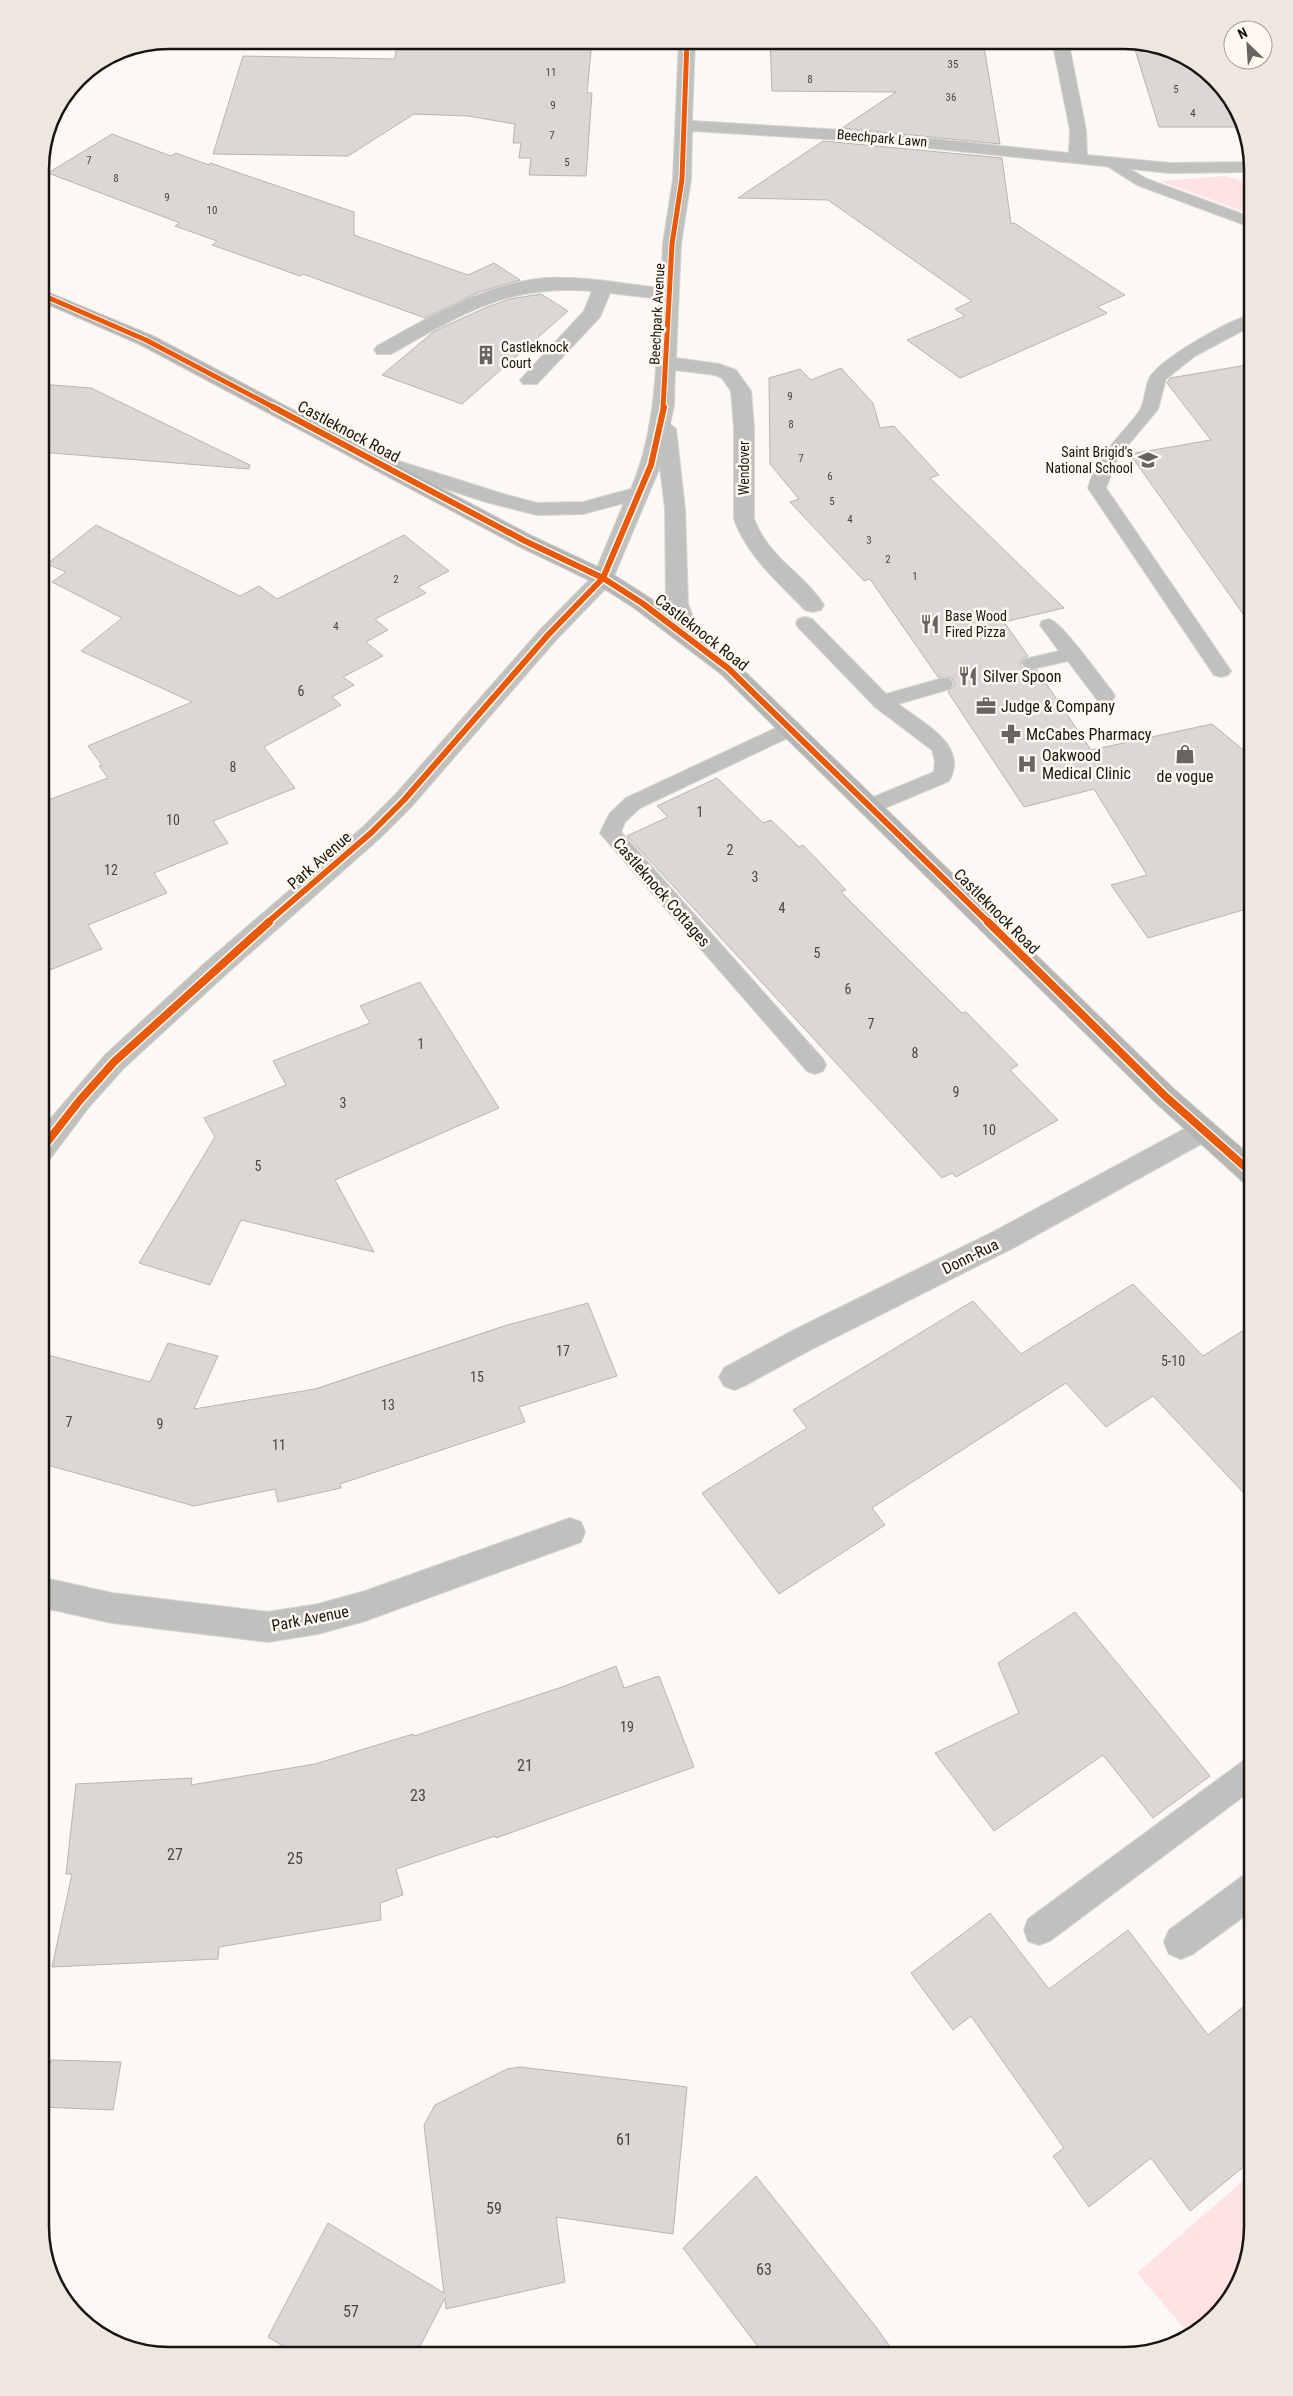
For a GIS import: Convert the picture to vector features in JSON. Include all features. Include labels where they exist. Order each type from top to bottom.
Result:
[{"type":"main road","name":"Castleknock Road","points":[[49,298],[146,340],[525,541],[603,578],[642,603],[729,669],[1203,1130],[1244,1166]]},
{"type":"street","name":"Beechpark Avenue","points":[[603,578],[650,466],[664,405],[671,295],[672,244],[682,180],[686,49]]},
{"type":"street","points":[[1062,49],[1078,130],[1078,159]]},
{"type":"street","name":"Beechpark Lawn","points":[[684,126],[860,136],[1112,164],[1170,168],[1244,167]]},
{"type":"street","points":[[384,350],[474,303],[500,293],[544,284],[603,287],[671,295]]},
{"type":"street","points":[[530,380],[593,313],[603,287]]},
{"type":"street","name":"Wendover","points":[[667,362],[719,370],[729,374],[742,391],[744,519],[747,529],[809,614]]},
{"type":"street","name":"Beechpark Avenue","points":[[664,405],[675,509],[677,604],[691,640]]},
{"type":"street","points":[[370,458],[512,504],[537,509],[583,508],[639,493]]},
{"type":"street","name":"Park Avenue","points":[[49,1140],[80,1100],[114,1062],[214,970],[372,832],[404,800],[548,636],[603,578]]},
{"type":"street","name":"Donn-Rua","points":[[734,1377],[802,1340],[1003,1240],[1203,1130]]},
{"type":"street","name":"Park Avenue","points":[[49,1594],[112,1608],[268,1627],[318,1619],[365,1606],[570,1532]]},
{"type":"street","points":[[1181,1942],[1244,1896]]},
{"type":"lane","points":[[1112,164],[1142,182],[1244,220]]},
{"type":"lane","points":[[1221,671],[1097,488],[1101,470],[1112,454],[1148,412],[1158,379],[1164,372],[1189,354],[1244,324]]},
{"type":"lane","points":[[809,614],[882,702],[940,746],[946,766],[942,776],[871,806]]},
{"type":"lane","points":[[1049,625],[1105,696]]},
{"type":"lane","points":[[1032,663],[1073,654]]},
{"type":"lane","points":[[882,702],[943,684]]},
{"type":"lane","name":"Castleknock Cottages","points":[[791,728],[633,803],[617,818],[610,833],[815,1065]]},
{"type":"lane","points":[[1039,1930],[1244,1778]]},
{"type":"shaded area","points":[[1225,176],[1244,181],[1244,212],[1160,181]]},
{"type":"shaded area","points":[[1244,2180],[1244,2236],[1238,2266],[1224,2294],[1204,2318],[1186,2330],[1137,2273]]},
{"type":"building","points":[[396,49],[591,49],[587,93],[592,93],[586,176],[529,175],[531,158],[519,158],[521,143],[513,143],[515,124],[468,116],[414,114],[348,156],[213,154],[243,56],[395,59]]},
{"type":"building","points":[[770,49],[984,49],[1000,144],[842,128],[896,92],[772,91]]},
{"type":"building","points":[[1135,49],[1170,58],[1197,73],[1220,96],[1237,127],[1159,127]]},
{"type":"building","points":[[112,134],[171,156],[176,153],[209,165],[210,163],[354,212],[354,235],[468,275],[494,263],[520,280],[479,292],[425,318],[303,274],[300,276],[212,245],[217,241],[175,226],[180,223],[49,172]]},
{"type":"building","points":[[823,141],[1002,158],[1011,224],[1014,223],[1125,295],[1097,307],[1107,313],[960,378],[907,340],[965,316],[955,309],[972,301],[828,200],[738,198]]},
{"type":"building","name":"Castleknock Court","points":[[541,294],[568,311],[462,404],[382,375],[432,333],[441,328],[487,307],[510,299]]},
{"type":"building","points":[[1244,366],[1244,615],[1130,454],[1211,440],[1167,383],[1170,378]]},
{"type":"building","points":[[841,368],[873,403],[880,428],[894,426],[939,475],[930,478],[1064,608],[1004,622],[1028,656],[1020,664],[1024,669],[1037,670],[1091,750],[1212,724],[1244,751],[1244,910],[1148,938],[1111,885],[1147,875],[1094,789],[1024,807],[948,692],[955,685],[952,678],[938,677],[870,579],[864,581],[790,502],[799,499],[770,464],[769,378],[800,369],[811,380]]},
{"type":"building","points":[[49,385],[91,388],[250,465],[249,469],[49,453]]},
{"type":"building","points":[[96,525],[240,596],[259,586],[277,599],[404,535],[449,571],[418,587],[426,593],[375,619],[388,630],[366,642],[383,656],[343,677],[354,685],[332,697],[341,705],[264,747],[295,788],[213,821],[228,843],[154,873],[167,893],[88,925],[102,949],[49,970],[49,800],[108,778],[99,766],[102,765],[88,746],[192,702],[81,651],[122,618],[52,582],[66,572],[49,565],[49,562]]},
{"type":"building","points":[[717,778],[763,823],[771,820],[799,847],[803,845],[846,890],[841,892],[962,1013],[966,1012],[1018,1065],[1010,1070],[1058,1120],[956,1177],[952,1173],[942,1178],[627,836],[668,817],[657,806]]},
{"type":"building","points":[[420,982],[499,1108],[335,1180],[374,1252],[241,1220],[210,1285],[139,1263],[215,1137],[204,1118],[286,1085],[273,1061],[370,1023],[360,1006]]},
{"type":"building","points":[[1133,1284],[1203,1356],[1244,1330],[1244,1493],[1153,1396],[1106,1427],[1066,1383],[872,1508],[885,1525],[779,1594],[702,1493],[807,1428],[793,1410],[973,1301],[1021,1354]]},
{"type":"building","points":[[588,1303],[617,1376],[519,1407],[525,1422],[340,1484],[341,1488],[278,1502],[275,1489],[194,1506],[49,1466],[49,1355],[150,1382],[168,1343],[218,1356],[194,1409],[315,1389],[504,1326]]},
{"type":"building","points":[[1075,1612],[1210,1776],[1153,1818],[1103,1755],[994,1831],[935,1753],[1019,1713],[998,1663]]},
{"type":"building","points":[[616,1666],[624,1688],[659,1676],[694,1767],[496,1838],[495,1836],[396,1869],[403,1895],[380,1903],[381,1920],[219,1947],[218,1959],[52,1967],[72,1874],[66,1874],[76,1784],[192,1778],[191,1785],[315,1764],[413,1734],[414,1736],[562,1687]]},
{"type":"building","points":[[990,1913],[1049,1989],[1128,1930],[1208,2035],[1244,2006],[1244,2166],[1190,2211],[1151,2158],[1089,2207],[1053,2156],[1064,2148],[971,2016],[953,2030],[911,1973]]},
{"type":"building","points":[[51,2060],[121,2062],[113,2110],[49,2107],[49,2069]]},
{"type":"building","points":[[520,2067],[687,2087],[673,2234],[556,2217],[565,2282],[446,2309],[445,2298],[420,2347],[284,2347],[268,2337],[328,2223],[444,2293],[424,2125],[435,2105],[507,2069]]},
{"type":"building","points":[[756,2176],[890,2347],[758,2347],[683,2248]]},
{"type":"cycle path","points":[[49,1140],[80,1100],[114,1062],[214,970],[372,832],[404,800],[548,635],[603,578],[651,465],[664,405],[672,244],[682,179],[687,49]]},
{"type":"cycle path","points":[[49,298],[146,340],[525,541],[603,578],[642,603],[729,669],[1165,1096],[1244,1166]]},
{"type":"place","name":"Castleknock Court","points":[[486,355]]},
{"type":"place","name":"Saint Brigid's National School","points":[[1148,460]]},
{"type":"place","name":"Base Wood Fired Pizza","points":[[930,624]]},
{"type":"place","name":"Silver Spoon","points":[[968,676]]},
{"type":"place","name":"Judge & Company","points":[[986,706]]},
{"type":"place","name":"McCabes Pharmacy","points":[[1011,734]]},
{"type":"place","name":"de vogue","points":[[1185,754]]},
{"type":"place","name":"Oakwood Medical Clinic","points":[[1027,764]]}]
